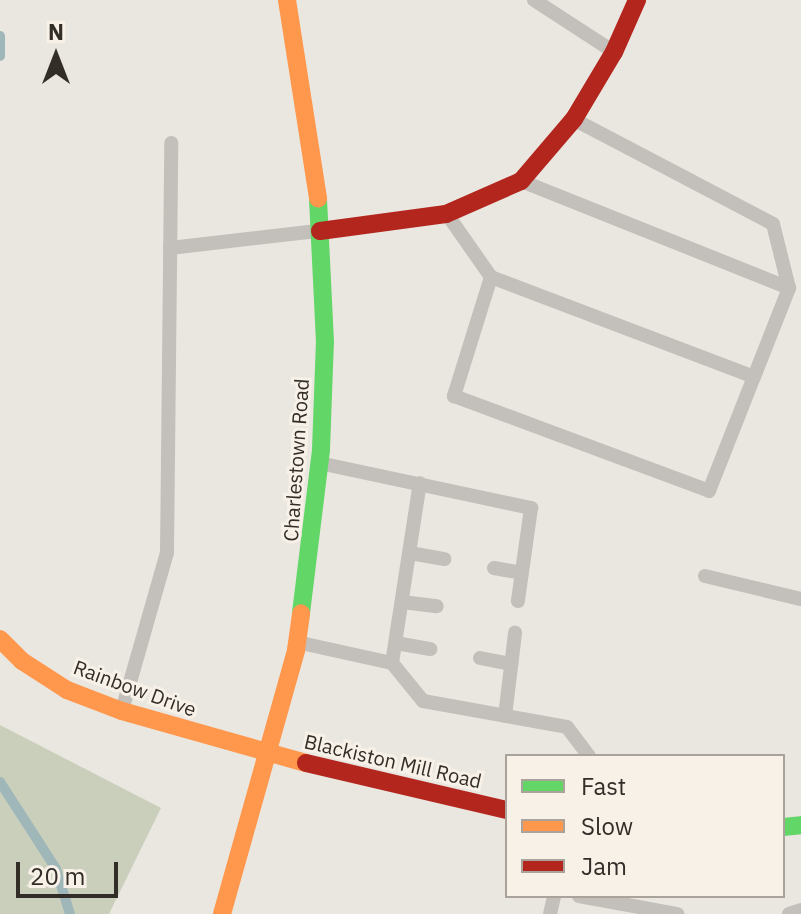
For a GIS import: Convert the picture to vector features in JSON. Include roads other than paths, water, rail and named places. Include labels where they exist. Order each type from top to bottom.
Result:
[{"type":"main road","name":"Charlestown Road","points":[[222,914],[269,754],[297,642],[320,463],[325,342],[320,231],[305,93],[287,0]]},
{"type":"main road","points":[[320,231],[446,214],[521,181],[574,119],[614,52],[637,0]]},
{"type":"main road","name":"Rainbow Drive","points":[[0,639],[22,661],[67,690],[122,711],[269,754]]},
{"type":"main road","name":"Blackiston Mill Road","points":[[269,754],[505,810]]},
{"type":"lane","points":[[541,2],[614,52]]},
{"type":"lane","points":[[491,277],[454,396],[709,491],[789,288],[773,224],[574,119]]},
{"type":"lane","points":[[122,711],[167,553],[171,143]]},
{"type":"lane","points":[[521,181],[789,288]]},
{"type":"lane","points":[[446,214],[491,277],[754,377]]},
{"type":"lane","points":[[170,248],[320,231]]},
{"type":"lane","points":[[320,463],[531,508],[518,601]]},
{"type":"lane","points":[[392,663],[420,483]]},
{"type":"lane","points":[[410,553],[444,559]]},
{"type":"lane","points":[[494,568],[522,573]]},
{"type":"lane","points":[[705,576],[801,599]]},
{"type":"lane","points":[[402,602],[437,606]]},
{"type":"lane","points":[[505,716],[515,633]]},
{"type":"lane","points":[[297,642],[392,663],[423,701],[567,727],[587,754]]},
{"type":"lane","points":[[396,643],[430,649]]},
{"type":"lane","points":[[480,658],[511,664]]},
{"type":"lane","points":[[590,898],[677,914]]},
{"type":"lane","points":[[789,914],[801,910]]},
{"type":"waterway","points":[[0,36],[0,56]]},
{"type":"waterway","points":[[0,782],[56,869],[70,914]]}]
